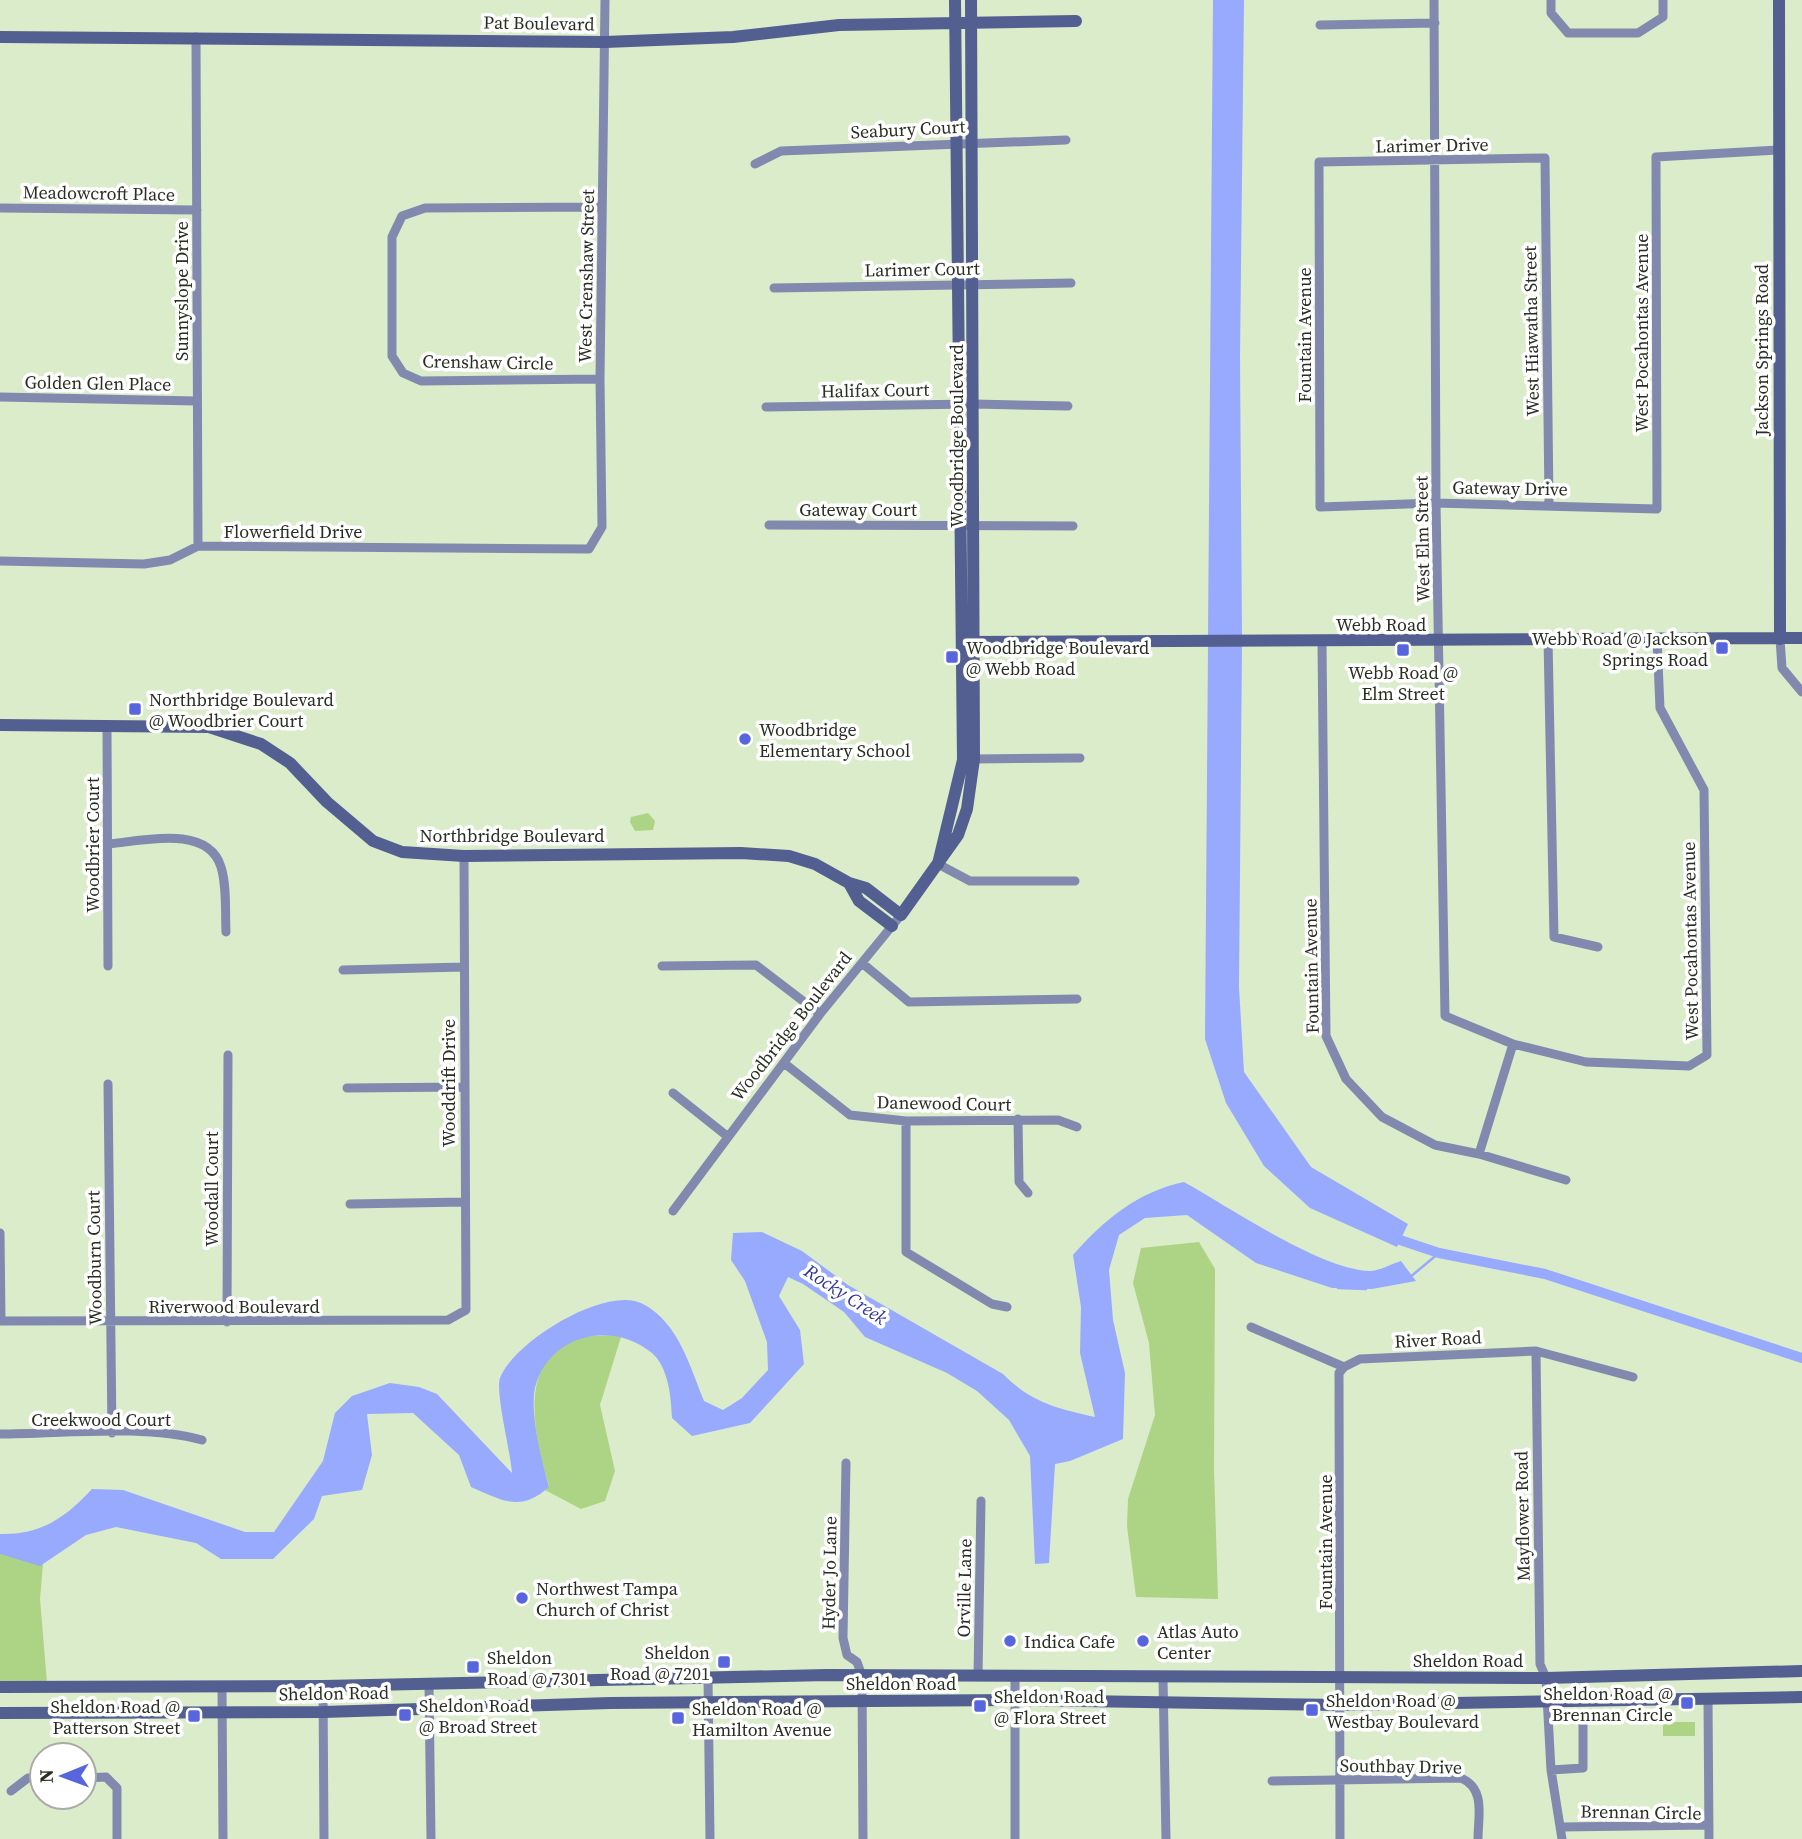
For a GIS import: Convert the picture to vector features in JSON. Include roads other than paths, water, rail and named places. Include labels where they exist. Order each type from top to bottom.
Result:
[{"type":"street","name":"West Crenshaw Street","points":[[589,549],[602,527],[600,379],[605,0]]},
{"type":"street","name":"Woodbridge Boulevard","points":[[673,1211],[820,1014],[901,915],[958,835],[967,809],[974,759],[959,525],[955,0]]},
{"type":"street","name":"Woodbridge Boulevard","points":[[938,864],[963,760],[974,525],[971,0]]},
{"type":"street","name":"West Elm Street","points":[[1434,0],[1436,503],[1445,1016],[1513,1044]]},
{"type":"street","points":[[1551,0],[1551,13],[1568,33],[1638,33],[1663,17],[1663,0]]},
{"type":"street","name":"Jackson Springs Road","points":[[1779,0],[1780,639],[1782,668],[1802,692]]},
{"type":"street","name":"Pat Boulevard","points":[[0,37],[605,41],[733,37],[839,24],[1076,22]]},
{"type":"street","points":[[1320,25],[1435,23]]},
{"type":"street","name":"Sunnyslope Drive","points":[[195,37],[198,546]]},
{"type":"street","name":"Seabury Court","points":[[755,164],[781,151],[1066,140]]},
{"type":"street","name":"West Pocahontas Avenue","points":[[1657,509],[1656,157],[1778,150]]},
{"type":"street","name":"Larimer Drive","points":[[1319,162],[1545,158]]},
{"type":"street","name":"West Hiawatha Street","points":[[1545,158],[1549,503]]},
{"type":"street","name":"Fountain Avenue","points":[[1319,162],[1320,507]]},
{"type":"street","name":"Crenshaw Circle","points":[[600,379],[421,381],[403,373],[392,356],[392,237],[402,216],[425,208],[602,207]]},
{"type":"street","name":"Meadowcroft Place","points":[[0,208],[197,210]]},
{"type":"street","name":"Larimer Court","points":[[774,288],[1071,283]]},
{"type":"street","name":"Golden Glen Place","points":[[0,397],[196,401]]},
{"type":"street","name":"Halifax Court","points":[[766,407],[958,404],[1069,406]]},
{"type":"street","name":"Gateway Drive","points":[[1320,507],[1549,503],[1657,509]]},
{"type":"street","name":"Gateway Court","points":[[769,525],[1073,526]]},
{"type":"street","name":"Flowerfield Drive","points":[[0,561],[144,564],[170,560],[198,546],[589,549]]},
{"type":"street","name":"Webb Road","points":[[967,642],[1802,638]]},
{"type":"street","points":[[1548,639],[1554,937],[1598,947]]},
{"type":"street","name":"West Pocahontas Avenue","points":[[1513,1044],[1586,1062],[1689,1066],[1707,1055],[1704,790],[1660,708],[1657,639]]},
{"type":"street","name":"Fountain Avenue","points":[[1322,642],[1326,1036],[1346,1079],[1382,1117],[1435,1145],[1479,1154],[1566,1180]]},
{"type":"street","name":"Northbridge Boulevard","points":[[0,725],[209,727],[236,733],[261,744],[290,763],[327,802],[373,841],[401,852],[464,856],[767,854],[816,864],[849,883],[866,888],[901,915]]},
{"type":"street","name":"Woodbrier Court","points":[[107,725],[108,966]]},
{"type":"street","points":[[974,759],[1080,758]]},
{"type":"street","points":[[109,844],[179,838],[202,844],[216,854],[222,869],[226,932]]},
{"type":"street","name":"Wooddrift Drive","points":[[464,856],[466,1310]]},
{"type":"street","points":[[938,864],[970,881],[1075,881]]},
{"type":"street","name":"Northbridge Boulevard","points":[[849,883],[859,901],[892,926]]},
{"type":"street","points":[[862,963],[909,1002],[1077,999]]},
{"type":"street","points":[[662,966],[756,965],[820,1014]]},
{"type":"street","points":[[343,970],[463,967]]},
{"type":"street","points":[[1479,1154],[1513,1044]]},
{"type":"street","name":"Woodall Court","points":[[227,1322],[228,1055]]},
{"type":"street","name":"Danewood Court","points":[[784,1063],[850,1115],[906,1121],[1058,1120],[1077,1127]]},
{"type":"street","name":"Woodburn Court","points":[[108,1084],[111,1433]]},
{"type":"street","points":[[347,1088],[465,1087]]},
{"type":"street","points":[[673,1093],[727,1136]]},
{"type":"street","points":[[1018,1119],[1019,1182],[1028,1193]]},
{"type":"street","points":[[906,1121],[906,1252],[992,1304],[1007,1307]]},
{"type":"street","points":[[350,1204],[464,1202]]},
{"type":"street","points":[[0,1233],[0,1321]]},
{"type":"street","name":"Riverwood Boulevard","points":[[0,1321],[448,1320],[466,1310]]},
{"type":"street","points":[[1251,1327],[1345,1367]]},
{"type":"street","name":"River Road","points":[[1345,1367],[1360,1359],[1536,1352],[1633,1377]]},
{"type":"street","name":"Mayflower Road","points":[[1536,1352],[1540,1664],[1546,1678]]},
{"type":"street","name":"Fountain Avenue","points":[[1340,1839],[1339,1705],[1342,1676],[1339,1373],[1345,1367]]},
{"type":"street","name":"Creekwood Court","points":[[0,1434],[183,1435],[202,1440]]},
{"type":"street","name":"Hyder Jo Lane","points":[[846,1463],[843,1638],[847,1655],[857,1662],[862,1676]]},
{"type":"street","name":"Orville Lane","points":[[978,1676],[981,1501]]},
{"type":"street","name":"Sheldon Road","points":[[0,1687],[429,1685],[708,1677],[862,1676],[1546,1678],[1802,1671]]},
{"type":"street","points":[[862,1676],[863,1839]]},
{"type":"street","points":[[708,1677],[710,1839]]},
{"type":"street","points":[[1014,1677],[1015,1839]]},
{"type":"street","points":[[1163,1678],[1166,1839]]},
{"type":"street","name":"Brennan Circle","points":[[1546,1678],[1551,1770],[1562,1839]]},
{"type":"street","points":[[583,1680],[584,1705]]},
{"type":"street","points":[[429,1685],[430,1839]]},
{"type":"street","points":[[222,1686],[223,1839]]},
{"type":"street","points":[[323,1686],[324,1839]]},
{"type":"street","name":"Sheldon Road","points":[[0,1713],[323,1712],[708,1702],[1014,1700],[1339,1705],[1802,1697]]},
{"type":"street","points":[[1708,1699],[1709,1825]]},
{"type":"street","points":[[1551,1770],[1583,1768],[1583,1721]]},
{"type":"street","points":[[98,1777],[106,1777],[117,1788],[117,1839]]},
{"type":"street","points":[[11,1791],[28,1778]]},
{"type":"street","name":"Southbay Drive","points":[[1272,1781],[1461,1778],[1472,1783],[1478,1792],[1478,1839]]},
{"type":"street","name":"Brennan Circle","points":[[1562,1827],[1709,1825],[1709,1839]]},
{"type":"water","points":[[1213,0],[1244,0],[1240,358],[1242,636],[1208,636]]},
{"type":"water","points":[[1208,645],[1242,645],[1239,987],[1244,1072],[1311,1167],[1408,1224],[1397,1247],[1310,1208],[1264,1166],[1226,1103],[1205,1039]]},
{"type":"water","points":[[1184,1182],[1276,1236],[1326,1260],[1349,1268],[1370,1271],[1401,1261],[1416,1281],[1372,1289],[1332,1288],[1256,1263],[1187,1215],[1145,1218],[1119,1235],[1109,1270],[1113,1320],[1125,1373],[1123,1439],[1070,1461],[1055,1464],[1049,1563],[1035,1564],[1030,1456],[1009,1420],[977,1391],[947,1373],[865,1337],[844,1312],[788,1277],[779,1296],[800,1330],[804,1364],[750,1423],[692,1436],[672,1418],[666,1375],[652,1353],[637,1343],[620,1337],[587,1337],[557,1352],[545,1365],[537,1381],[534,1392],[535,1418],[549,1487],[529,1500],[502,1500],[471,1487],[459,1455],[413,1413],[367,1414],[372,1455],[362,1490],[322,1496],[314,1519],[273,1559],[221,1559],[196,1543],[116,1527],[86,1535],[40,1566],[0,1554],[0,1534],[15,1534],[51,1523],[92,1489],[123,1490],[245,1532],[274,1532],[323,1461],[335,1413],[352,1396],[390,1383],[419,1387],[437,1394],[512,1473],[500,1396],[500,1378],[508,1364],[541,1333],[585,1309],[607,1302],[627,1300],[643,1304],[666,1322],[682,1347],[704,1401],[723,1410],[742,1398],[768,1370],[767,1342],[745,1281],[731,1260],[733,1233],[762,1232],[802,1251],[848,1285],[1003,1374],[1024,1392],[1056,1407],[1095,1417],[1080,1353],[1081,1307],[1073,1255],[1122,1209],[1151,1193]]},
{"type":"waterway","points":[[1388,1236],[1439,1253],[1545,1274],[1802,1358]]},
{"type":"waterway","name":"Rocky Creek","points":[[1409,1278],[1439,1253]]},
{"type":"waterway","name":"Rocky Creek","points":[[1338,1288],[1366,1289]]},
{"type":"place","name":"Webb Road @ Jackson Springs Road","points":[[1722,648]]},
{"type":"place","name":"Webb Road @ Elm Street","points":[[1403,650]]},
{"type":"place","name":"Woodbridge Boulevard @ Webb Road","points":[[952,657]]},
{"type":"place","name":"Northbridge Boulevard @ Woodbrier Court","points":[[135,709]]},
{"type":"place","name":"Woodbridge Elementary School","points":[[745,739]]},
{"type":"place","name":"Northwest Tampa Church of Christ","points":[[522,1598]]},
{"type":"place","name":"Indica Cafe","points":[[1010,1641]]},
{"type":"place","name":"Atlas Auto Center","points":[[1143,1641]]},
{"type":"place","name":"Sheldon Road @ 7201","points":[[724,1662]]},
{"type":"place","name":"Sheldon Road @ 7301","points":[[473,1667]]},
{"type":"place","name":"Sheldon Road @ Brennan Circle","points":[[1687,1703]]},
{"type":"place","name":"Sheldon Road @ Flora Street","points":[[980,1706]]},
{"type":"place","name":"Sheldon Road @ Westbay Boulevard","points":[[1312,1710]]},
{"type":"place","name":"Sheldon Road @ Broad Street","points":[[405,1715]]},
{"type":"place","name":"Sheldon Road @ Patterson Street","points":[[194,1716]]},
{"type":"place","name":"Sheldon Road @ Hamilton Avenue","points":[[678,1718]]}]
